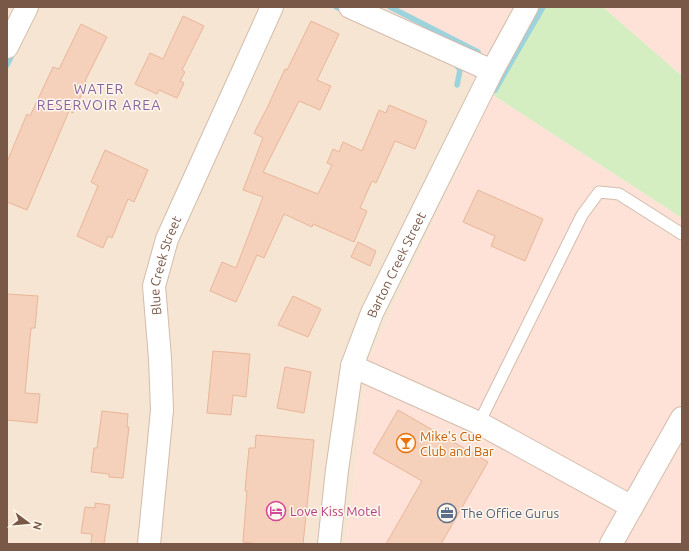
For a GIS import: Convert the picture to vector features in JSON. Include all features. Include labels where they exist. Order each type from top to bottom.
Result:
[{"type":"street","points":[[7,47],[26,7]]},
{"type":"street","name":"Blue Creek Street","points":[[149,544],[162,410],[160,358],[154,286],[167,239],[272,7]]},
{"type":"street","points":[[350,7],[492,71]]},
{"type":"street","name":"Barton Creek Street","points":[[329,544],[337,470],[352,366],[372,313],[492,71],[527,7]]},
{"type":"street","points":[[352,366],[478,423],[632,507]]},
{"type":"street","points":[[611,544],[682,418]]},
{"type":"lane","points":[[478,423],[582,215],[599,192],[619,194],[682,234]]},
{"type":"shaded area","points":[[7,7],[375,7],[493,95],[368,362],[346,544],[7,544]]},
{"type":"shaded area","points":[[375,7],[545,7],[493,95]]},
{"type":"shaded area","points":[[603,7],[682,7],[682,76]]},
{"type":"shaded area","points":[[493,95],[682,218],[682,544],[346,544],[368,362]]},
{"type":"green space","points":[[545,7],[603,7],[682,76],[682,218],[493,95]]},
{"type":"building","points":[[183,16],[204,26],[182,70],[185,72],[180,81],[184,83],[177,98],[159,90],[157,94],[135,84],[150,53],[163,59]]},
{"type":"building","points":[[311,21],[339,34],[317,80],[331,86],[320,110],[299,101],[263,172],[318,194],[332,165],[327,163],[333,149],[339,152],[343,142],[362,151],[379,110],[386,113],[389,105],[427,121],[415,149],[395,141],[376,183],[372,181],[360,208],[367,211],[354,242],[313,224],[312,227],[284,214],[264,258],[257,255],[236,302],[210,291],[222,262],[236,268],[263,197],[243,190],[263,138],[254,133],[285,69],[287,70]]},
{"type":"building","points":[[81,24],[107,37],[85,81],[87,83],[73,113],[69,111],[27,210],[7,202],[7,162],[27,114],[30,116],[53,67],[59,69]]},
{"type":"building","points":[[105,150],[148,170],[134,202],[128,199],[112,238],[108,236],[103,248],[77,236],[98,186],[91,182]]},
{"type":"building","points":[[478,190],[543,219],[525,261],[491,246],[495,236],[463,222]]},
{"type":"building","points":[[358,242],[376,251],[370,266],[351,257]]},
{"type":"building","points":[[7,294],[38,296],[35,328],[31,328],[25,393],[40,394],[37,423],[7,420]]},
{"type":"building","points":[[293,296],[321,309],[308,337],[278,325]]},
{"type":"building","points":[[213,351],[250,354],[246,397],[233,395],[231,415],[207,413]]},
{"type":"building","points":[[285,367],[311,372],[304,413],[277,408]]},
{"type":"building","points":[[398,410],[488,462],[441,544],[386,544],[422,481],[373,453]]},
{"type":"building","points":[[102,411],[128,414],[127,427],[129,427],[123,478],[109,477],[109,474],[91,472],[94,448],[97,448]]},
{"type":"building","points":[[256,435],[314,440],[303,544],[258,544],[243,542],[247,491],[245,491],[249,448],[255,448]]},
{"type":"building","points":[[95,503],[110,505],[104,544],[91,544],[92,534],[81,533],[85,507],[95,508]]},
{"type":"waterway","points":[[336,7],[345,11]]},
{"type":"waterway","points":[[390,7],[478,52]]},
{"type":"waterway","points":[[495,90],[543,7]]},
{"type":"waterway","points":[[7,65],[14,51]]},
{"type":"waterway","points":[[455,63],[460,70],[457,85]]},
{"type":"place","name":"Mike's Cue Club and Bar","points":[[406,443]]},
{"type":"place","name":"Love Kiss Motel","points":[[276,511]]},
{"type":"place","name":"The Office Gurus","points":[[447,513]]},
{"type":"district","name":"WATER RESERVOIR AREA","points":[[99,98]]}]
